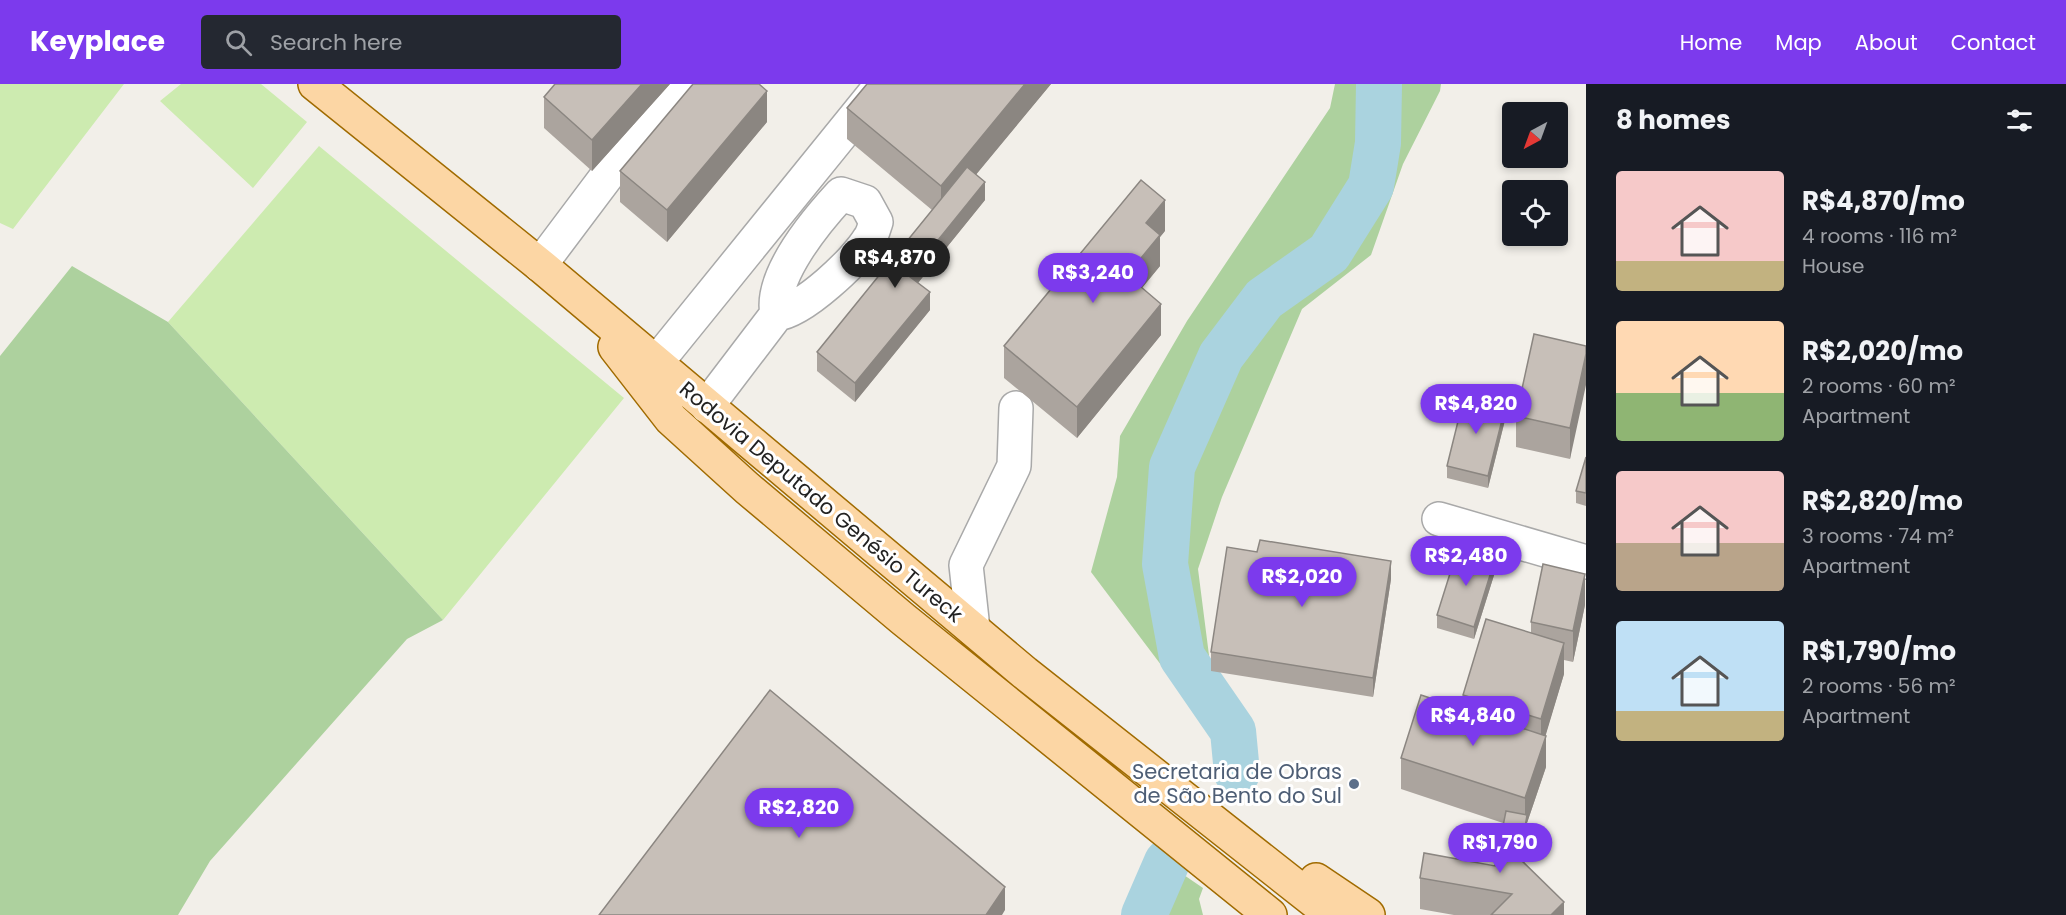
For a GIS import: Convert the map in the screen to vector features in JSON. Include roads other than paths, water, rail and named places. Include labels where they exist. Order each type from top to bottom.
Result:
[{"type":"main road","name":"Rodovia Deputado Genésio Tureck","points":[[315,84],[540,265],[1110,742],[1332,915]]},
{"type":"main road","points":[[573,293],[671,418],[747,489],[903,620],[1270,915]]},
{"type":"main road","points":[[1110,742],[1368,915]]},
{"type":"lane","points":[[540,265],[676,84]]},
{"type":"lane","points":[[656,363],[882,84]]},
{"type":"lane","points":[[707,406],[777,314]]},
{"type":"lane","points":[[973,629],[966,566],[1014,466],[1016,408]]},
{"type":"lane","points":[[1439,519],[1586,562]]},
{"type":"waterway","points":[[1237,773],[1233,731],[1182,657],[1165,564],[1172,467],[1221,356],[1264,299],[1329,253],[1371,186],[1378,143],[1379,84]]},
{"type":"waterway","points":[[1144,915],[1167,862]]},
{"type":"place","name":"Secretaria de Obras de São Bento do Sul","points":[[1354,784]]}]
